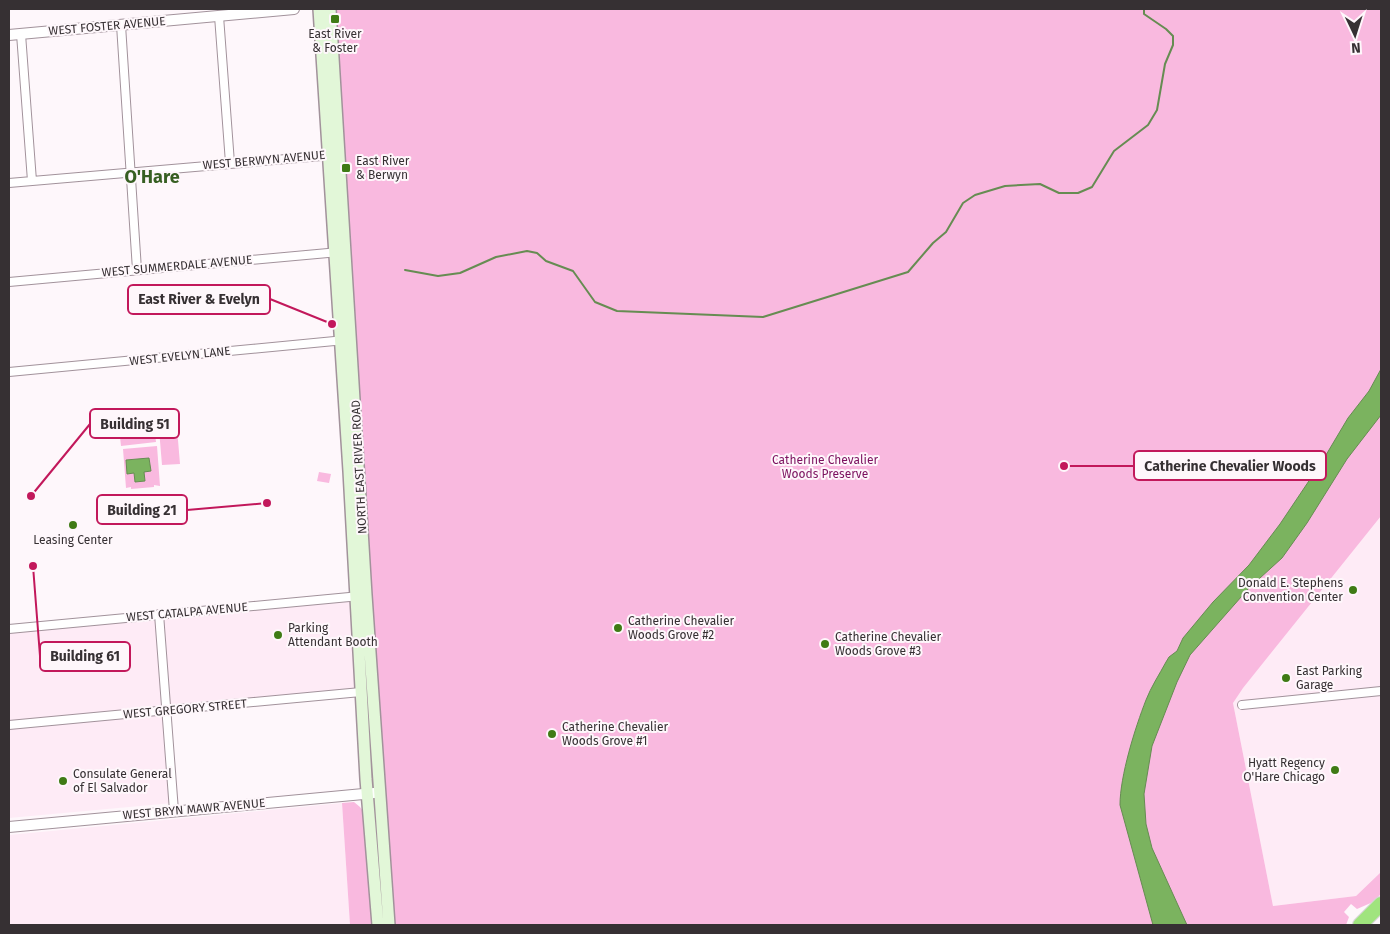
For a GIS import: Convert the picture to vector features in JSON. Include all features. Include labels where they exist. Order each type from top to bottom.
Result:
[{"type":"highway","points":[[1360,925],[1381,904]]},
{"type":"main road","name":"NORTH EAST RIVER ROAD","points":[[320,9],[334,155],[361,596],[380,792],[389,925]]},
{"type":"main road","name":"NORTH EAST RIVER ROAD","points":[[330,9],[334,155]]},
{"type":"main road","name":"NORTH EAST RIVER ROAD","points":[[361,596],[361,692],[378,925]]},
{"type":"street","name":"WEST FOSTER AVENUE","points":[[9,35],[294,9]]},
{"type":"street","points":[[219,16],[230,163]]},
{"type":"street","points":[[120,25],[137,270]]},
{"type":"street","points":[[21,34],[32,181]]},
{"type":"street","name":"WEST BERWYN AVENUE","points":[[9,183],[334,155]]},
{"type":"street","name":"WEST SUMMERDALE AVENUE","points":[[9,282],[340,252]]},
{"type":"street","name":"WEST EVELYN LANE","points":[[9,372],[346,340]]},
{"type":"street","name":"WEST CATALPA AVENUE","points":[[9,629],[361,596]]},
{"type":"street","points":[[159,614],[174,812]]},
{"type":"street","points":[[1242,705],[1381,691]]},
{"type":"street","name":"WEST GREGORY STREET","points":[[9,725],[361,692]]},
{"type":"street","name":"WEST BRYN MAWR AVENUE","points":[[9,827],[380,792]]},
{"type":"shaded area","points":[[1381,369],[1381,415],[1347,459],[1307,523],[1282,558],[1249,588],[1190,655],[1177,682],[1152,746],[1144,794],[1146,824],[1152,848],[1187,925],[1153,925],[1120,805],[1125,766],[1146,700],[1166,662],[1177,651],[1183,638],[1213,602],[1249,565],[1280,524],[1323,460],[1348,418],[1369,391]]},
{"type":"shaded area","points":[[149,458],[151,471],[144,472],[145,481],[135,482],[134,473],[127,474],[126,460]]},
{"type":"shaded area","points":[[1381,516],[1381,872],[1356,896],[1273,906],[1233,703],[1227,703]]},
{"type":"shaded area","points":[[351,598],[357,692],[166,710],[173,803],[9,818],[9,630]]},
{"type":"shaded area","points":[[342,803],[350,925],[9,925],[9,835]]},
{"type":"green space","name":"Catherine Chevalier Woods Preserve","points":[[334,9],[1381,9],[1381,516],[1233,703],[1273,906],[1356,896],[1381,872],[1381,894],[1373,902],[1357,909],[1351,904],[1344,912],[1349,917],[1346,925],[393,925],[372,628],[365,478]]},
{"type":"green space","points":[[154,425],[156,442],[121,446],[119,428]]},
{"type":"green space","points":[[177,428],[180,464],[162,465],[159,429]]},
{"type":"green space","points":[[157,446],[160,486],[126,488],[123,449]]},
{"type":"green space","points":[[319,472],[331,474],[329,483],[317,481]]},
{"type":"green space","points":[[354,802],[365,814],[373,925],[350,925],[342,803]]},
{"type":"waterway","points":[[405,270],[438,276],[460,273],[496,257],[527,251],[537,253],[546,261],[573,271],[595,302],[617,311],[763,317],[908,272],[933,243],[946,232],[963,203],[975,195],[1005,186],[1040,184],[1059,193],[1078,193],[1092,187],[1114,151],[1148,125],[1157,110],[1165,64],[1173,45],[1173,36],[1144,14],[1144,9]]},
{"type":"place","name":"East River & Foster","points":[[335,19]]},
{"type":"place","name":"East River & Berwyn","points":[[346,168]]},
{"type":"place","name":"East River & Evelyn","points":[[332,324]]},
{"type":"place","name":"Catherine Chevalier Woods","points":[[1064,466]]},
{"type":"place","name":"Building 51","points":[[31,496]]},
{"type":"place","name":"Building 21","points":[[267,503]]},
{"type":"place","name":"Leasing Center","points":[[73,525]]},
{"type":"place","name":"Building 61","points":[[33,566]]},
{"type":"place","name":"Donald E. Stephens Convention Center","points":[[1353,590]]},
{"type":"place","name":"Catherine Chevalier Woods Grove #2","points":[[618,628]]},
{"type":"place","name":"Parking Attendant Booth","points":[[278,635]]},
{"type":"place","name":"Catherine Chevalier Woods Grove #3","points":[[825,644]]},
{"type":"place","name":"East Parking Garage","points":[[1286,678]]},
{"type":"place","name":"Catherine Chevalier Woods Grove #1","points":[[552,734]]},
{"type":"place","name":"Hyatt Regency O'Hare Chicago","points":[[1335,770]]},
{"type":"place","name":"Consulate General of El Salvador","points":[[63,781]]},
{"type":"district","name":"O'Hare","points":[[152,177]]}]
